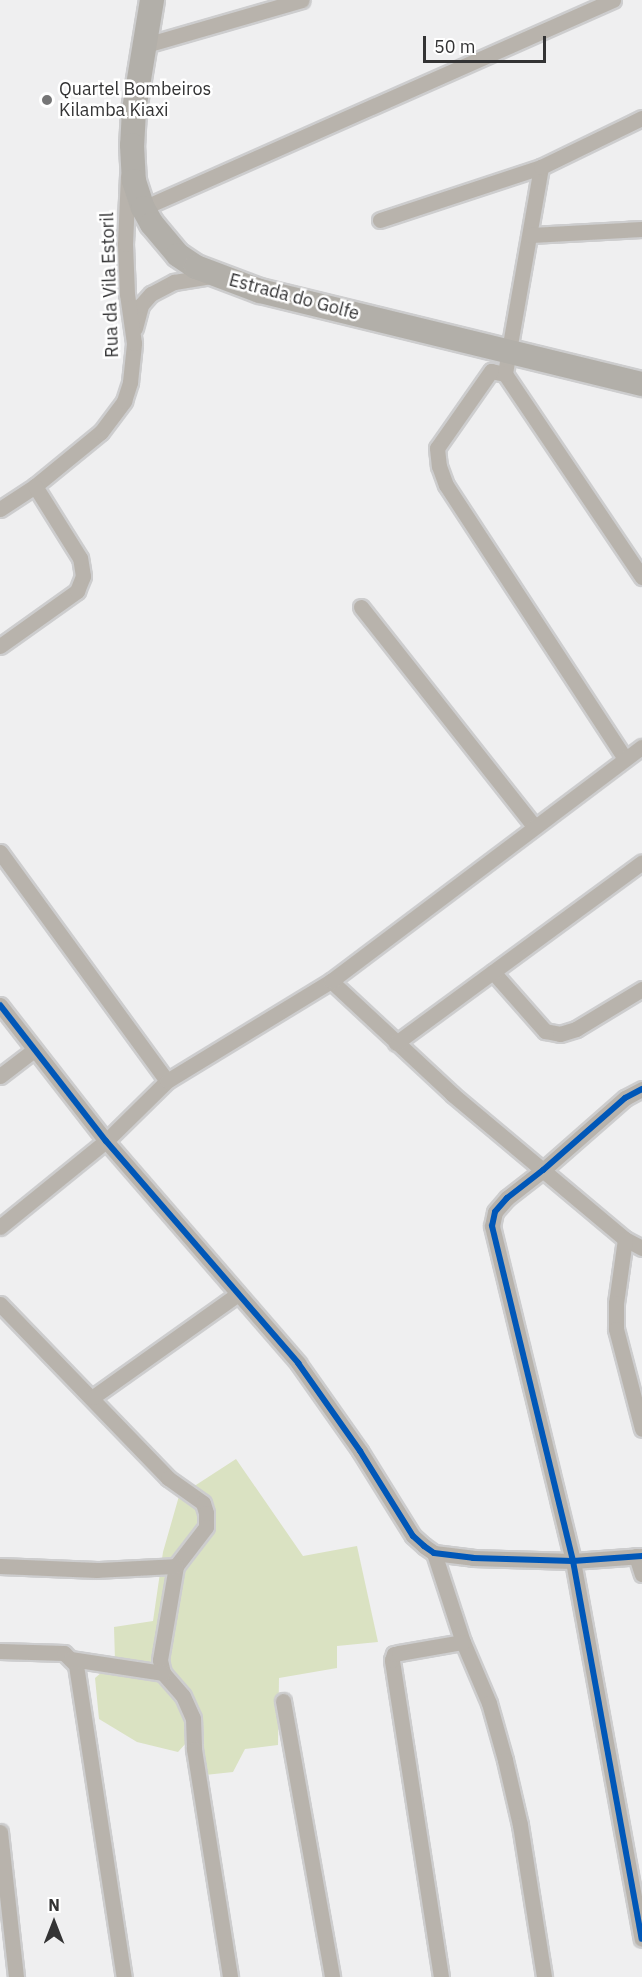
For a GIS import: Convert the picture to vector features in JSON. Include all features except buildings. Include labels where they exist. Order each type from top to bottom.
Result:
[{"type":"highway","name":"Estrada do Golfe","points":[[152,0],[134,110],[132,145],[134,181],[142,208],[164,240],[178,255],[215,275],[260,291],[642,384]]},
{"type":"street","points":[[146,45],[302,0]]},
{"type":"street","points":[[142,208],[613,0]]},
{"type":"street","points":[[380,220],[541,167],[642,118]]},
{"type":"street","name":"Rua da Vila Estoril","points":[[0,509],[35,486],[102,432],[124,401],[130,382],[134,343],[127,294],[125,244],[132,145]]},
{"type":"street","points":[[505,375],[541,167]]},
{"type":"street","points":[[531,234],[642,229]]},
{"type":"street","points":[[134,343],[136,318],[141,305],[151,294],[174,282],[215,275]]},
{"type":"street","points":[[625,759],[446,485],[439,466],[437,448],[491,371],[505,375],[642,577]]},
{"type":"street","points":[[0,646],[77,591],[83,576],[80,558],[35,486]]},
{"type":"street","points":[[361,607],[535,828]]},
{"type":"street","points":[[0,1227],[106,1141],[167,1081],[332,981],[642,747]]},
{"type":"street","points":[[0,852],[167,1081]]},
{"type":"street","points":[[396,1043],[642,862]]},
{"type":"street","points":[[493,972],[545,1031],[560,1034],[576,1029],[642,988]]},
{"type":"street","points":[[332,981],[452,1094],[625,1239],[642,1248]]},
{"type":"street","points":[[0,1005],[106,1141],[298,1363],[360,1451],[412,1536],[434,1553],[473,1558],[573,1561],[639,1556],[642,1574]]},
{"type":"street","points":[[0,1076],[34,1050]]},
{"type":"street","points":[[642,1089],[625,1098],[543,1170],[507,1198],[495,1212],[492,1226],[573,1561],[642,1939]]},
{"type":"street","points":[[625,1239],[616,1303],[616,1329],[642,1429]]},
{"type":"street","points":[[93,1397],[238,1294]]},
{"type":"street","points":[[0,1304],[93,1397],[168,1478],[203,1503],[206,1527],[176,1566],[160,1660],[164,1673],[183,1696],[193,1718],[194,1749],[230,1977]]},
{"type":"street","points":[[434,1553],[463,1642],[489,1703],[505,1760],[520,1825],[544,1977]]},
{"type":"street","points":[[0,1566],[97,1570],[176,1566]]},
{"type":"street","points":[[441,1977],[392,1660],[394,1654],[463,1642]]},
{"type":"street","points":[[0,1651],[64,1653],[76,1665],[124,1977]]},
{"type":"street","points":[[71,1659],[164,1673]]},
{"type":"street","points":[[283,1701],[332,1977]]},
{"type":"street","points":[[0,1832],[16,1977]]},
{"type":"green space","points":[[236,1459],[303,1556],[357,1546],[378,1642],[337,1646],[337,1668],[279,1678],[278,1745],[245,1749],[233,1772],[205,1775],[187,1742],[178,1752],[137,1742],[99,1719],[95,1678],[115,1661],[114,1627],[153,1621],[163,1552],[179,1496]]},
{"type":"cycle path","points":[[0,1005],[106,1141],[298,1363],[360,1451],[413,1536],[424,1546],[434,1553],[473,1558],[573,1561],[642,1556]]},
{"type":"cycle path","points":[[642,1089],[625,1098],[543,1170],[507,1198],[495,1212],[492,1226],[573,1561],[642,1939]]},
{"type":"place","name":"Quartel Bombeiros Kilamba Kiaxi","points":[[47,100]]}]
